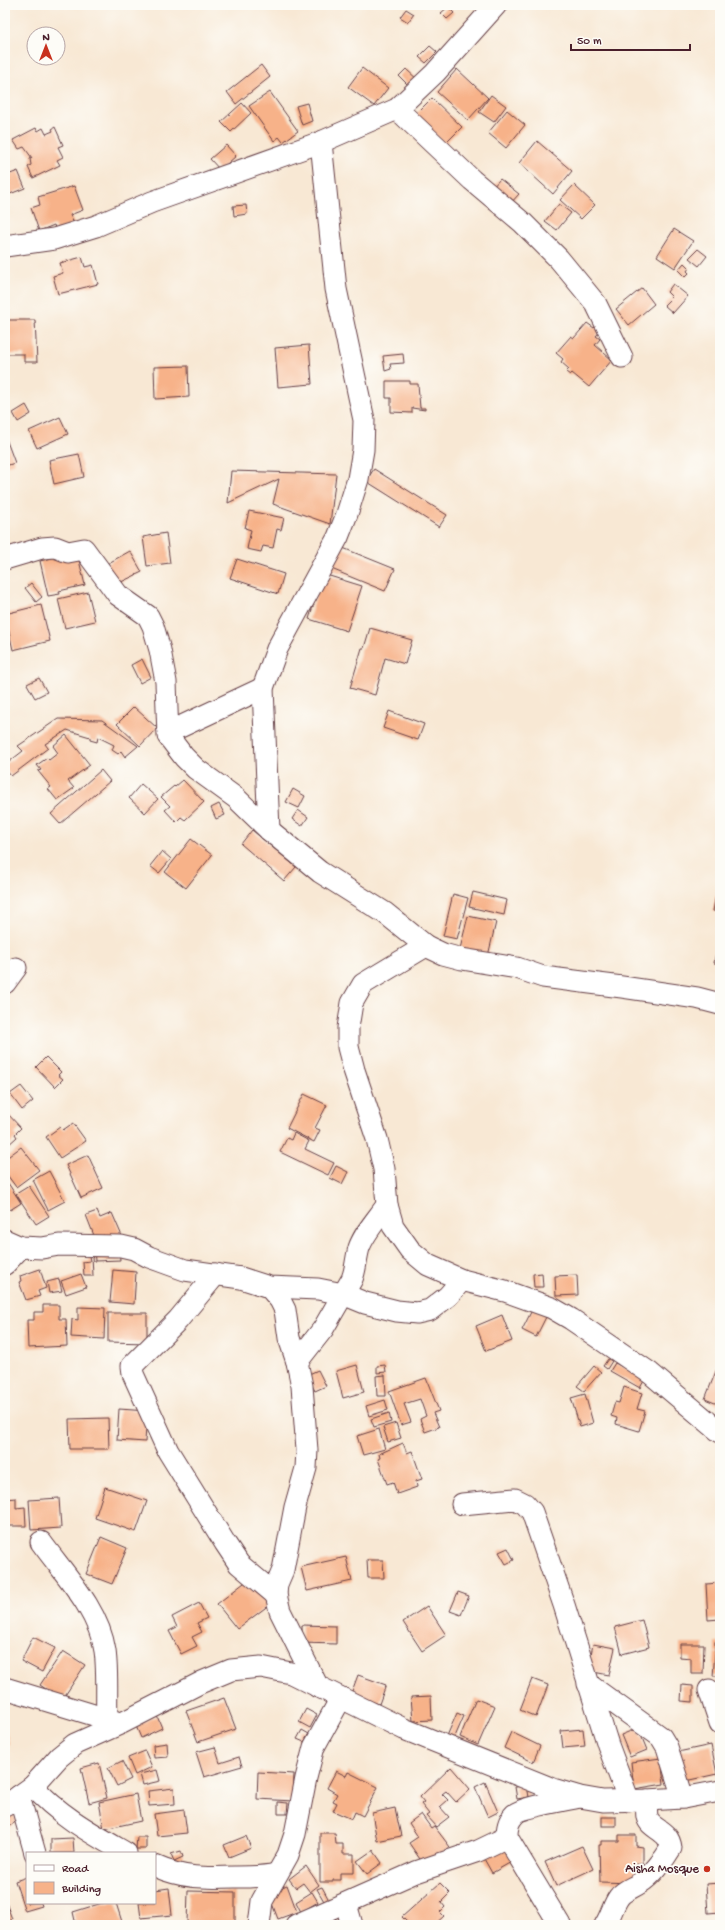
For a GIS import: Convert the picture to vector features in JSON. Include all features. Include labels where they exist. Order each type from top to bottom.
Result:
[{"type":"street","points":[[5,246],[54,238],[96,226],[152,202],[321,142],[397,109],[434,73],[496,5]]},
{"type":"street","points":[[397,109],[472,180],[523,223],[559,259],[596,304],[622,357]]},
{"type":"street","points":[[269,830],[263,688],[277,649],[338,537],[358,479],[363,450],[364,420],[336,289],[321,142]]},
{"type":"street","points":[[5,560],[42,548],[55,547],[68,552],[84,549],[118,595],[148,616],[153,626],[160,650],[166,682],[168,736],[184,757],[196,769],[236,798],[269,830],[320,872],[385,913],[426,946],[443,954],[462,959],[518,968],[543,977],[697,998],[720,1004]]},
{"type":"street","points":[[168,729],[180,727],[263,688]]},
{"type":"street","points":[[426,946],[363,984],[352,1003],[348,1028],[348,1047],[377,1139],[384,1169],[387,1205],[393,1226],[410,1250],[428,1265],[462,1280],[505,1290],[552,1308],[571,1319],[650,1374],[720,1432]]},
{"type":"street","points":[[297,1362],[323,1329],[356,1271],[359,1247],[387,1205]]},
{"type":"street","points":[[5,1264],[13,1243],[42,1248],[59,1245],[121,1246],[134,1249],[149,1257],[185,1270],[240,1278],[269,1287],[318,1290],[343,1294],[365,1303],[397,1311],[418,1313],[430,1310],[448,1296],[462,1280]]},
{"type":"street","points":[[216,1274],[164,1335],[136,1360],[132,1366],[133,1374],[168,1451],[225,1543],[240,1564],[276,1595]]},
{"type":"street","points":[[269,1287],[280,1300],[285,1310],[289,1338],[297,1362],[305,1410],[307,1450],[306,1468],[295,1507],[283,1570],[277,1584],[276,1595],[280,1611],[318,1687]]},
{"type":"street","points":[[462,1504],[515,1499],[525,1504],[532,1512],[564,1605],[617,1772],[638,1801],[649,1821],[668,1836],[671,1848],[641,1882],[624,1892],[619,1897],[612,1915],[605,1925]]},
{"type":"street","points":[[41,1542],[83,1600],[98,1626],[105,1650],[114,1721]]},
{"type":"street","points":[[19,1796],[59,1757],[75,1744],[114,1721],[231,1670],[261,1667],[292,1673],[404,1729],[553,1789],[580,1797],[603,1801],[638,1801],[683,1798],[720,1791]]},
{"type":"street","points":[[588,1684],[661,1738],[667,1747],[683,1798]]},
{"type":"street","points":[[5,1688],[114,1721]]},
{"type":"street","points":[[709,1690],[720,1722]]},
{"type":"street","points":[[259,1925],[262,1900],[288,1855],[295,1834],[306,1778],[314,1747],[341,1698]]},
{"type":"street","points":[[19,1796],[35,1852]]},
{"type":"street","points":[[19,1796],[46,1801],[88,1830],[124,1852]]},
{"type":"street","points":[[560,1925],[507,1837],[508,1823],[516,1813],[580,1797]]},
{"type":"street","points":[[296,1925],[416,1872],[478,1851],[507,1837]]},
{"type":"street","points":[[156,1866],[169,1873],[191,1878],[264,1876],[276,1874]]},
{"type":"street","points":[[346,1904],[352,1925]]},
{"type":"building","points":[[448,7],[454,13],[447,19],[441,13]]},
{"type":"building","points":[[406,9],[414,14],[408,22],[400,17]]},
{"type":"building","points":[[430,46],[437,52],[426,63],[419,57]]},
{"type":"building","points":[[261,65],[270,77],[236,104],[227,92]]},
{"type":"building","points":[[362,68],[388,88],[374,106],[348,87]]},
{"type":"building","points":[[406,69],[419,81],[411,88],[399,76]]},
{"type":"building","points":[[457,69],[488,98],[468,120],[437,92]]},
{"type":"building","points":[[270,92],[298,131],[283,142],[279,137],[274,141],[249,106]]},
{"type":"building","points":[[491,95],[506,106],[494,122],[479,112]]},
{"type":"building","points":[[432,98],[462,127],[445,144],[415,115]]},
{"type":"building","points":[[242,103],[251,113],[231,132],[221,122]]},
{"type":"building","points":[[307,103],[312,121],[302,125],[296,106]]},
{"type":"building","points":[[507,110],[525,125],[506,148],[488,133]]},
{"type":"building","points":[[55,127],[63,145],[58,147],[63,157],[57,160],[60,165],[33,178],[28,167],[31,165],[30,159],[32,158],[24,147],[19,149],[13,140],[36,128],[38,131],[43,128],[46,134],[53,131],[52,129]]},
{"type":"building","points":[[537,141],[572,171],[553,194],[519,163]]},
{"type":"building","points":[[226,145],[236,156],[220,170],[210,159]]},
{"type":"building","points":[[18,171],[25,188],[5,196],[5,176]]},
{"type":"building","points":[[500,179],[519,194],[510,204],[491,189]]},
{"type":"building","points":[[574,185],[595,205],[581,219],[560,200]]},
{"type":"building","points":[[74,186],[83,210],[70,215],[74,224],[56,231],[54,225],[39,231],[31,208],[40,205],[38,197]]},
{"type":"building","points":[[559,204],[571,213],[557,230],[545,221]]},
{"type":"building","points":[[246,205],[247,214],[234,216],[233,206]]},
{"type":"building","points":[[674,229],[693,241],[675,268],[657,256]]},
{"type":"building","points":[[698,249],[707,256],[699,266],[689,258]]},
{"type":"building","points":[[82,257],[85,267],[93,265],[98,284],[58,294],[53,276],[63,273],[60,263]]},
{"type":"building","points":[[684,263],[689,268],[687,271],[689,273],[685,277],[678,270]]},
{"type":"building","points":[[673,284],[688,296],[673,313],[664,305],[672,297],[667,292]]},
{"type":"building","points":[[642,288],[654,304],[629,325],[616,309]]},
{"type":"building","points":[[6,320],[35,320],[37,362],[24,362],[24,354],[5,354]]},
{"type":"building","points":[[587,323],[594,328],[597,325],[602,329],[596,336],[600,339],[595,345],[612,360],[589,387],[572,373],[570,375],[566,372],[569,369],[561,362],[563,359],[556,353],[571,336],[574,338]]},
{"type":"building","points":[[309,345],[312,384],[278,387],[275,348]]},
{"type":"building","points":[[403,354],[404,363],[390,364],[391,369],[385,371],[383,356]]},
{"type":"building","points":[[188,366],[189,397],[155,399],[154,367]]},
{"type":"building","points":[[386,381],[410,381],[410,384],[418,384],[420,408],[425,408],[425,410],[412,408],[412,413],[391,412],[391,398],[386,398]]},
{"type":"building","points":[[26,405],[31,414],[18,422],[13,413]]},
{"type":"building","points":[[60,417],[68,434],[37,448],[29,431]]},
{"type":"building","points":[[5,436],[15,463],[5,466]]},
{"type":"building","points":[[79,454],[84,477],[54,484],[49,460]]},
{"type":"building","points":[[374,469],[447,515],[439,527],[366,481]]},
{"type":"building","points":[[231,471],[336,474],[330,524],[273,504],[279,479],[228,503]]},
{"type":"building","points":[[249,511],[284,518],[281,530],[277,529],[273,548],[263,546],[261,552],[247,549],[251,530],[245,528]]},
{"type":"building","points":[[166,533],[170,563],[147,566],[143,537]]},
{"type":"building","points":[[338,546],[395,569],[385,591],[329,568]]},
{"type":"building","points":[[130,551],[142,572],[117,584],[105,565]]},
{"type":"building","points":[[77,552],[85,585],[59,591],[60,594],[48,596],[40,561]]},
{"type":"building","points":[[237,559],[284,574],[278,594],[230,578]]},
{"type":"building","points":[[323,574],[362,586],[347,631],[309,619]]},
{"type":"building","points":[[31,583],[42,597],[36,602],[25,588]]},
{"type":"building","points":[[88,592],[95,621],[65,628],[58,599]]},
{"type":"building","points":[[41,605],[50,641],[13,650],[5,614]]},
{"type":"building","points":[[370,628],[412,640],[405,664],[385,658],[375,695],[350,688],[362,648],[364,648]]},
{"type":"building","points":[[142,659],[151,677],[140,683],[131,665]]},
{"type":"building","points":[[39,678],[47,692],[35,698],[27,684]]},
{"type":"building","points":[[134,707],[157,728],[140,746],[117,724]]},
{"type":"building","points":[[389,711],[424,724],[418,740],[383,728]]},
{"type":"building","points":[[58,719],[102,720],[138,746],[125,757],[121,751],[118,754],[112,750],[114,745],[98,737],[97,742],[90,740],[90,737],[67,730],[45,744],[48,748],[11,776],[5,769],[5,765],[23,751],[18,746]]},
{"type":"building","points":[[66,735],[90,765],[68,781],[74,788],[57,800],[48,789],[51,787],[38,771],[41,770],[37,765],[47,758],[49,760],[58,753],[53,746]]},
{"type":"building","points":[[101,770],[110,781],[60,824],[51,814]]},
{"type":"building","points":[[183,780],[204,802],[185,820],[181,817],[176,822],[165,810],[170,806],[161,797]]},
{"type":"building","points":[[141,784],[158,799],[145,813],[129,798]]},
{"type":"building","points":[[293,789],[305,796],[299,808],[286,802]]},
{"type":"building","points":[[219,804],[225,815],[216,819],[211,808]]},
{"type":"building","points":[[298,810],[308,817],[302,826],[292,819]]},
{"type":"building","points":[[252,830],[296,867],[284,881],[241,844]]},
{"type":"building","points":[[191,839],[212,855],[186,888],[165,872]]},
{"type":"building","points":[[162,851],[171,859],[159,873],[150,866]]},
{"type":"building","points":[[473,892],[507,900],[504,915],[469,907]]},
{"type":"building","points":[[453,894],[468,898],[457,939],[443,936]]},
{"type":"building","points":[[716,895],[720,896],[720,912],[713,911]]},
{"type":"building","points":[[468,916],[496,922],[488,956],[460,949]]},
{"type":"building","points":[[720,935],[720,964],[714,963]]},
{"type":"building","points":[[46,1057],[61,1072],[58,1075],[63,1079],[55,1087],[36,1067]]},
{"type":"building","points":[[21,1086],[33,1101],[22,1110],[10,1094]]},
{"type":"building","points":[[304,1094],[327,1105],[315,1128],[320,1130],[314,1142],[287,1128]]},
{"type":"building","points":[[6,1112],[21,1128],[15,1134],[17,1137],[7,1146],[5,1144]]},
{"type":"building","points":[[73,1123],[86,1141],[60,1158],[46,1137],[60,1127],[63,1130]]},
{"type":"building","points":[[294,1133],[309,1141],[305,1149],[334,1163],[328,1175],[280,1152],[287,1138],[291,1140]]},
{"type":"building","points":[[21,1147],[39,1170],[16,1187],[5,1172],[5,1159]]},
{"type":"building","points":[[88,1155],[103,1188],[81,1198],[66,1165]]},
{"type":"building","points":[[336,1166],[348,1172],[342,1184],[330,1178]]},
{"type":"building","points":[[49,1171],[65,1201],[48,1210],[33,1180]]},
{"type":"building","points":[[8,1183],[21,1203],[10,1210],[8,1207],[5,1209],[5,1185]]},
{"type":"building","points":[[29,1186],[49,1216],[36,1224],[16,1194]]},
{"type":"building","points":[[97,1211],[100,1218],[112,1213],[122,1236],[107,1242],[104,1235],[95,1238],[86,1215]]},
{"type":"building","points":[[119,1248],[120,1260],[95,1261],[94,1250]]},
{"type":"building","points":[[92,1255],[93,1276],[84,1276],[83,1262],[90,1261],[89,1256]]},
{"type":"building","points":[[40,1269],[46,1288],[38,1291],[40,1296],[26,1300],[19,1282],[21,1281],[20,1276]]},
{"type":"building","points":[[113,1270],[136,1272],[134,1304],[110,1302]]},
{"type":"building","points":[[542,1273],[543,1287],[534,1287],[533,1274]]},
{"type":"building","points":[[81,1274],[86,1287],[66,1294],[61,1281]]},
{"type":"building","points":[[577,1275],[578,1295],[556,1296],[555,1276]]},
{"type":"building","points":[[59,1279],[62,1291],[49,1293],[47,1282]]},
{"type":"building","points":[[43,1305],[59,1305],[59,1319],[66,1319],[67,1346],[28,1348],[27,1320],[34,1320],[34,1312],[43,1312]]},
{"type":"building","points":[[78,1307],[105,1308],[104,1339],[71,1337],[72,1319],[78,1320]]},
{"type":"building","points":[[533,1308],[547,1315],[536,1337],[522,1330]]},
{"type":"building","points":[[108,1313],[147,1313],[147,1343],[108,1342]]},
{"type":"building","points":[[502,1315],[512,1341],[486,1351],[476,1326]]},
{"type":"building","points":[[608,1359],[612,1361],[607,1369],[603,1366]]},
{"type":"building","points":[[720,1361],[720,1405],[705,1399]]},
{"type":"building","points":[[615,1363],[645,1379],[640,1388],[610,1371]]},
{"type":"building","points":[[357,1365],[364,1392],[343,1398],[336,1371]]},
{"type":"building","points":[[385,1365],[386,1372],[377,1373],[377,1366]]},
{"type":"building","points":[[594,1366],[601,1372],[584,1391],[577,1386]]},
{"type":"building","points":[[318,1370],[326,1386],[315,1391],[307,1375]]},
{"type":"building","points":[[385,1375],[386,1396],[377,1396],[376,1376]]},
{"type":"building","points":[[426,1378],[439,1411],[433,1413],[439,1427],[425,1432],[420,1419],[426,1416],[420,1399],[404,1404],[411,1422],[401,1425],[389,1391]]},
{"type":"building","points":[[624,1387],[642,1393],[637,1409],[645,1411],[639,1431],[616,1424],[617,1418],[611,1416],[615,1402],[619,1403]]},
{"type":"building","points":[[585,1394],[593,1423],[580,1427],[571,1398]]},
{"type":"building","points":[[385,1400],[388,1410],[369,1416],[366,1406]]},
{"type":"building","points":[[119,1409],[147,1411],[145,1442],[117,1440]]},
{"type":"building","points":[[389,1413],[391,1422],[374,1427],[371,1419]]},
{"type":"building","points":[[108,1418],[109,1449],[70,1449],[69,1419]]},
{"type":"building","points":[[396,1423],[401,1438],[388,1442],[383,1427]]},
{"type":"building","points":[[379,1429],[385,1449],[363,1455],[357,1436]]},
{"type":"building","points":[[403,1443],[407,1453],[412,1451],[422,1479],[416,1481],[417,1487],[397,1494],[393,1482],[387,1484],[378,1459],[380,1458],[379,1454]]},
{"type":"building","points":[[105,1487],[147,1501],[136,1532],[95,1518]]},
{"type":"building","points":[[16,1498],[16,1508],[25,1507],[26,1526],[5,1526],[5,1499]]},
{"type":"building","points":[[59,1498],[61,1528],[31,1530],[29,1500]]},
{"type":"building","points":[[101,1537],[127,1548],[112,1584],[86,1574]]},
{"type":"building","points":[[508,1548],[514,1560],[506,1564],[499,1552]]},
{"type":"building","points":[[346,1557],[352,1581],[307,1591],[301,1567]]},
{"type":"building","points":[[367,1560],[383,1560],[384,1578],[368,1578]]},
{"type":"building","points":[[253,1576],[273,1602],[237,1629],[217,1604]]},
{"type":"building","points":[[720,1583],[720,1619],[708,1620],[706,1584]]},
{"type":"building","points":[[458,1592],[469,1596],[461,1615],[450,1611]]},
{"type":"building","points":[[199,1603],[207,1618],[197,1623],[202,1632],[192,1637],[197,1646],[181,1654],[169,1631],[177,1627],[172,1617]]},
{"type":"building","points":[[427,1606],[446,1635],[422,1651],[403,1622]]},
{"type":"building","points":[[642,1620],[649,1647],[622,1654],[615,1627]]},
{"type":"building","points":[[302,1625],[336,1626],[336,1644],[302,1643]]},
{"type":"building","points":[[33,1637],[55,1648],[42,1672],[21,1661]]},
{"type":"building","points":[[715,1642],[720,1642],[720,1652],[715,1652]]},
{"type":"building","points":[[593,1644],[615,1648],[609,1675],[588,1671]]},
{"type":"building","points":[[680,1644],[704,1644],[703,1674],[691,1674],[691,1658],[680,1657]]},
{"type":"building","points":[[63,1651],[85,1665],[62,1700],[40,1685]]},
{"type":"building","points":[[715,1653],[720,1654],[720,1676],[713,1676]]},
{"type":"building","points":[[358,1675],[386,1685],[379,1704],[351,1694]]},
{"type":"building","points":[[532,1679],[548,1685],[536,1717],[520,1710]]},
{"type":"building","points":[[682,1685],[693,1686],[693,1702],[681,1701]]},
{"type":"building","points":[[431,1696],[432,1720],[413,1721],[411,1697]]},
{"type":"building","points":[[224,1698],[236,1729],[198,1742],[186,1711]]},
{"type":"building","points":[[476,1699],[495,1706],[478,1745],[460,1737]]},
{"type":"building","points":[[306,1709],[317,1715],[310,1728],[299,1722]]},
{"type":"building","points":[[457,1713],[464,1716],[454,1739],[447,1736]]},
{"type":"building","points":[[157,1716],[162,1728],[141,1738],[136,1726]]},
{"type":"building","points":[[5,1725],[9,1744],[5,1745]]},
{"type":"building","points":[[638,1728],[647,1750],[630,1757],[621,1735]]},
{"type":"building","points":[[583,1729],[585,1746],[563,1748],[561,1731]]},
{"type":"building","points":[[302,1730],[309,1734],[304,1742],[297,1739]]},
{"type":"building","points":[[511,1732],[540,1746],[533,1762],[504,1748]]},
{"type":"building","points":[[167,1743],[168,1757],[154,1758],[153,1745]]},
{"type":"building","points":[[711,1745],[717,1774],[685,1781],[678,1752]]},
{"type":"building","points":[[215,1747],[220,1763],[239,1757],[242,1766],[204,1777],[196,1752]]},
{"type":"building","points":[[145,1751],[152,1767],[135,1775],[128,1758]]},
{"type":"building","points":[[661,1758],[664,1784],[634,1789],[631,1762]]},
{"type":"building","points":[[122,1761],[131,1779],[117,1786],[108,1768]]},
{"type":"building","points":[[99,1763],[107,1798],[89,1803],[81,1768]]},
{"type":"building","points":[[451,1767],[470,1789],[456,1802],[446,1791],[442,1794],[448,1800],[440,1807],[449,1817],[436,1827],[426,1816],[429,1814],[421,1804],[424,1802],[420,1797]]},
{"type":"building","points":[[157,1770],[160,1781],[143,1785],[140,1774]]},
{"type":"building","points":[[336,1771],[346,1776],[348,1772],[378,1787],[363,1816],[355,1812],[352,1819],[333,1811],[337,1803],[333,1801],[337,1794],[327,1788]]},
{"type":"building","points":[[258,1772],[294,1774],[293,1801],[257,1799]]},
{"type":"building","points":[[485,1782],[498,1812],[488,1817],[475,1787]]},
{"type":"building","points":[[527,1786],[529,1797],[517,1799],[515,1787]]},
{"type":"building","points":[[174,1788],[175,1804],[149,1806],[148,1791]]},
{"type":"building","points":[[136,1794],[141,1821],[104,1829],[99,1802]]},
{"type":"building","points":[[278,1802],[288,1803],[287,1814],[278,1814]]},
{"type":"building","points":[[395,1808],[401,1836],[377,1841],[372,1813]]},
{"type":"building","points":[[10,1810],[17,1821],[5,1829],[5,1813]]},
{"type":"building","points":[[184,1810],[187,1833],[157,1836],[154,1814]]},
{"type":"building","points":[[421,1814],[431,1828],[434,1826],[450,1847],[424,1865],[409,1843],[418,1837],[409,1823]]},
{"type":"building","points":[[602,1817],[616,1817],[616,1826],[602,1826]]},
{"type":"building","points":[[320,1833],[335,1833],[336,1844],[343,1844],[343,1854],[354,1854],[354,1873],[340,1873],[340,1880],[333,1880],[333,1882],[320,1882]]},
{"type":"building","points":[[619,1835],[636,1835],[636,1846],[643,1847],[643,1864],[636,1864],[635,1883],[600,1882],[599,1845],[601,1845],[601,1841],[619,1841]]},
{"type":"building","points":[[246,1836],[251,1848],[229,1857],[224,1845]]},
{"type":"building","points":[[137,1837],[146,1837],[146,1849],[136,1849]]},
{"type":"building","points":[[73,1838],[74,1852],[51,1852],[51,1839]]},
{"type":"building","points":[[504,1846],[513,1861],[492,1873],[483,1857]]},
{"type":"building","points":[[582,1846],[593,1869],[556,1886],[545,1862]]},
{"type":"building","points":[[373,1850],[382,1863],[367,1874],[357,1861]]},
{"type":"building","points":[[181,1851],[183,1857],[174,1861],[171,1854]]},
{"type":"building","points":[[306,1866],[319,1885],[310,1892],[303,1883],[296,1888],[289,1879]]},
{"type":"building","points":[[26,1877],[26,1904],[41,1904],[42,1906],[25,1911],[15,1881]]},
{"type":"building","points":[[440,1883],[450,1893],[441,1902],[445,1907],[440,1912],[444,1916],[434,1925],[410,1925],[402,1917]]},
{"type":"building","points":[[720,1883],[720,1912],[708,1913],[706,1884]]},
{"type":"building","points":[[287,1885],[297,1912],[278,1919],[268,1893]]},
{"type":"building","points":[[322,1887],[329,1900],[325,1903],[317,1889]]},
{"type":"building","points":[[169,1888],[172,1915],[141,1918],[139,1904],[156,1904],[156,1890]]},
{"type":"building","points":[[188,1891],[235,1892],[235,1923],[187,1923]]},
{"type":"building","points":[[312,1892],[318,1902],[301,1912],[296,1902]]},
{"type":"building","points":[[5,1900],[12,1919],[5,1922]]},
{"type":"building","points":[[99,1904],[116,1904],[123,1925],[76,1925],[73,1912]]},
{"type":"place","name":"Aisha Mosque","points":[[707,1869]]}]
